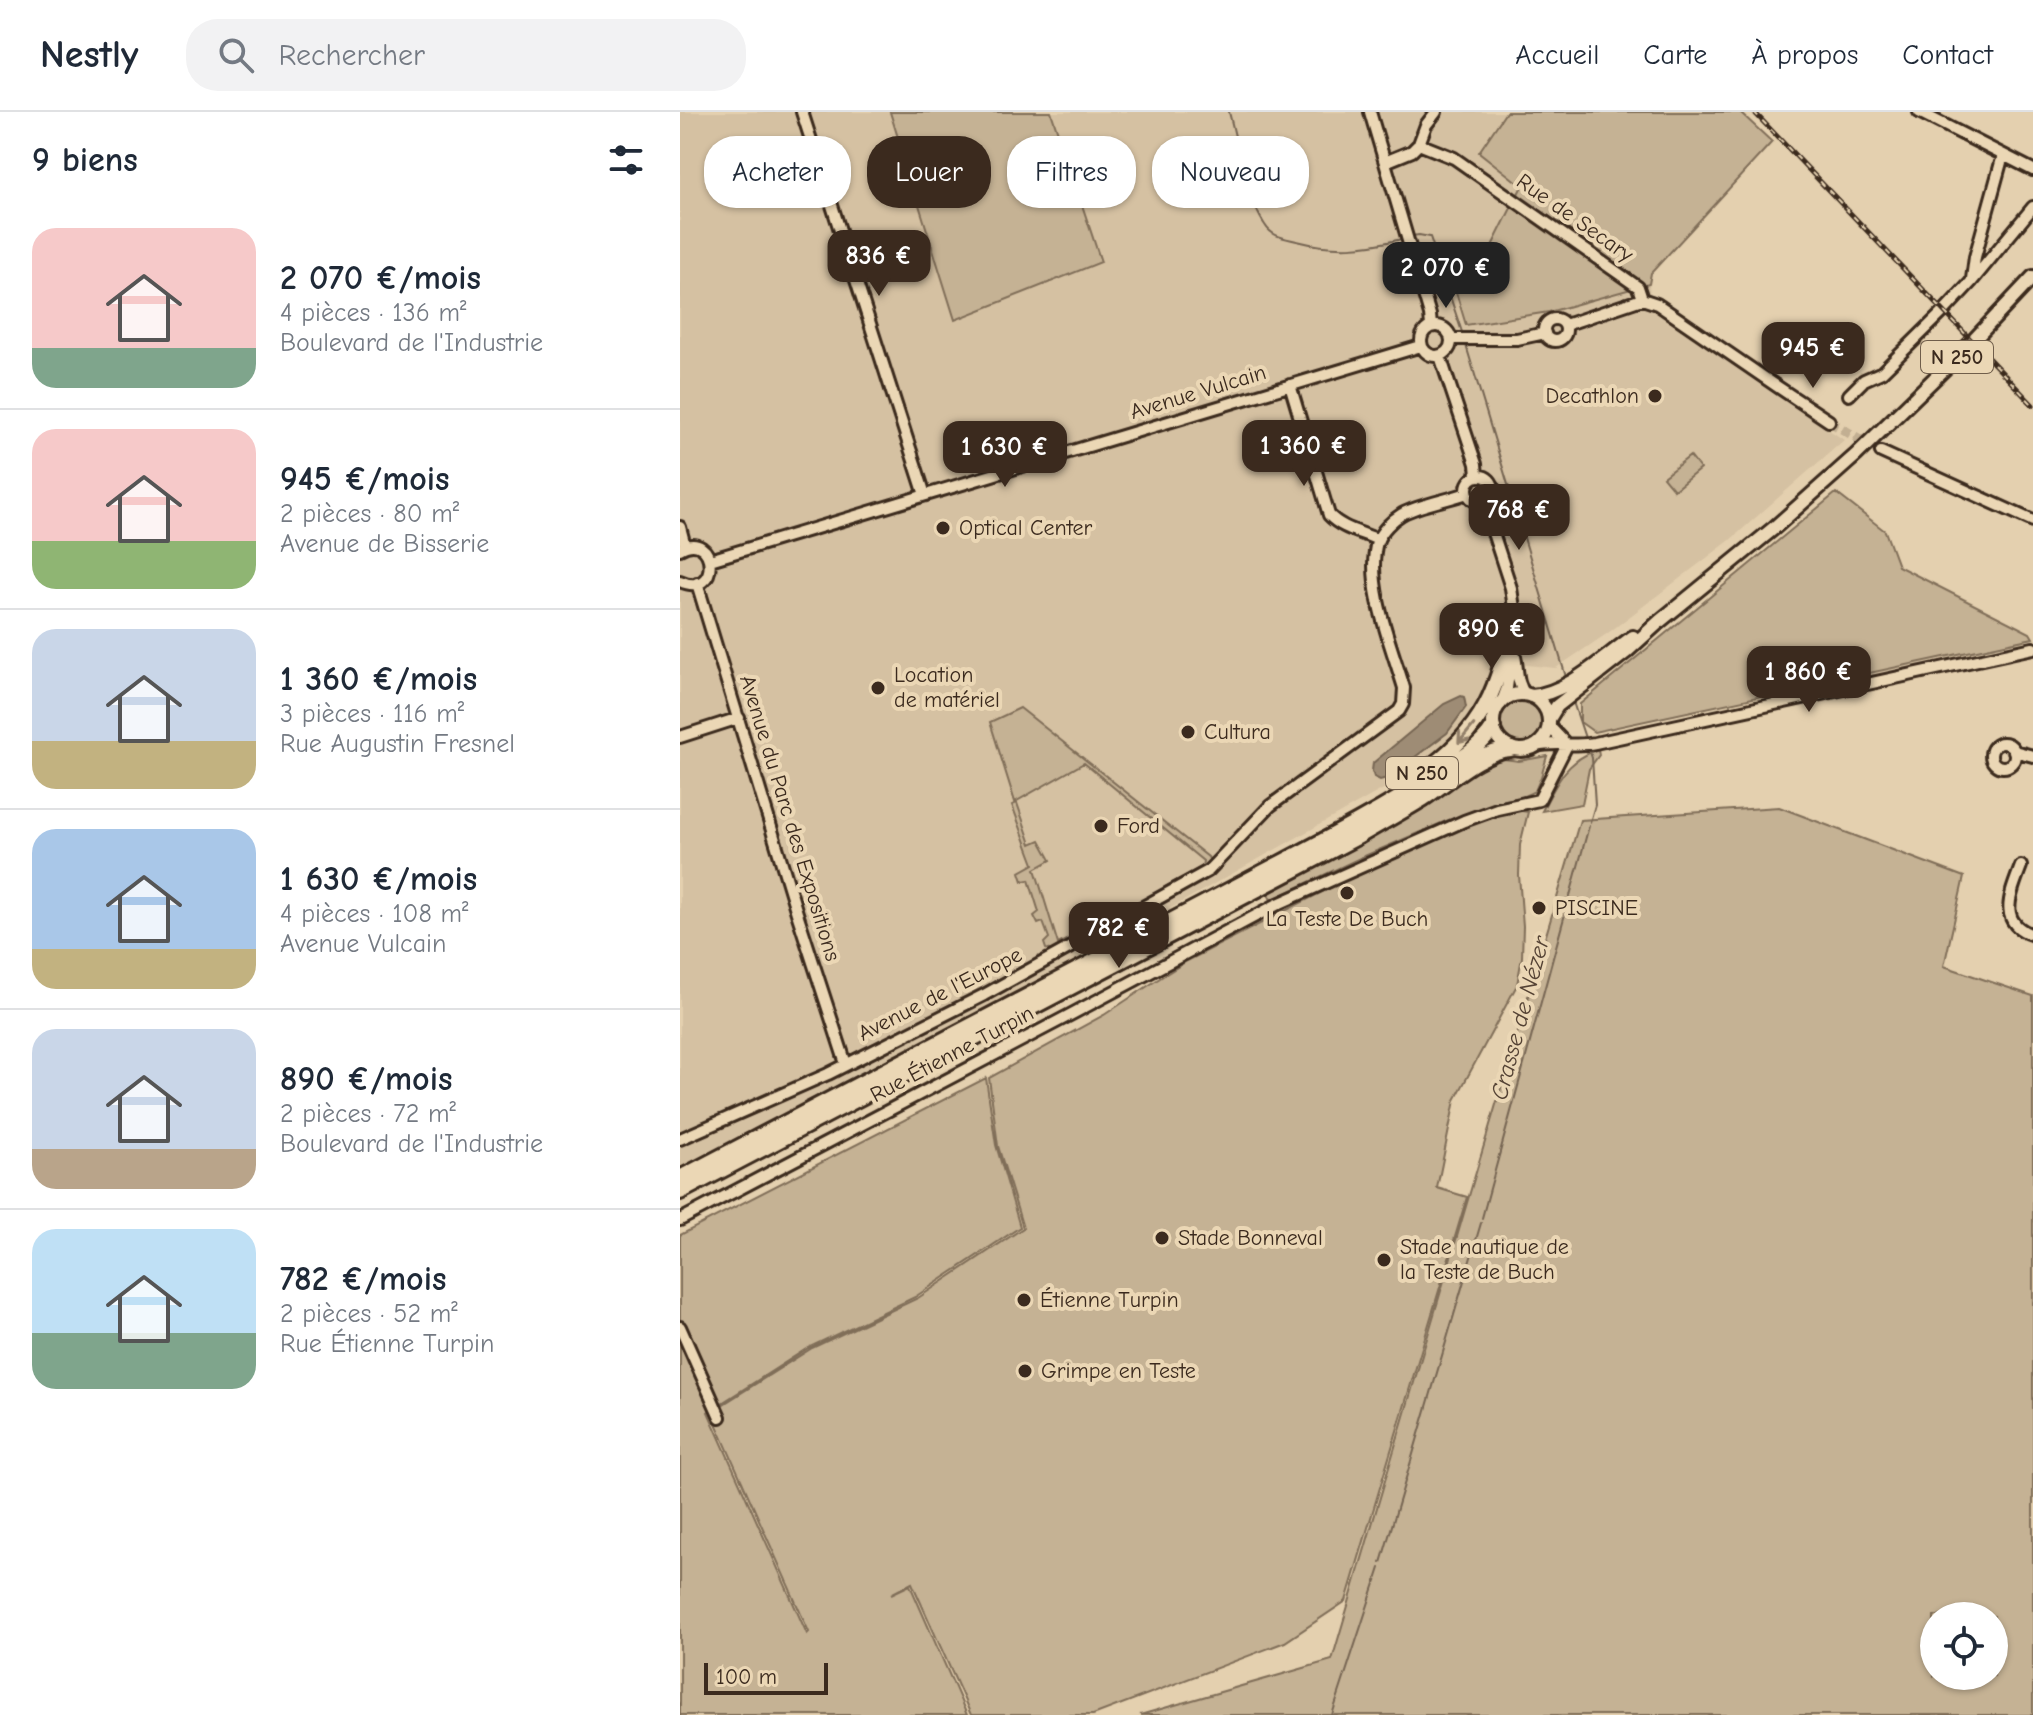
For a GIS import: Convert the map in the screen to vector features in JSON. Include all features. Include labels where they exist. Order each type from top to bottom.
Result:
[{"type":"highway","name":"N 250","points":[[1257,875],[1384,799],[1453,749],[1475,723],[1494,691],[1515,611]]},
{"type":"highway","name":"N 250","points":[[680,1178],[1353,825],[1420,786],[1480,744],[1493,728]]},
{"type":"highway","name":"N 250","points":[[680,1192],[1359,836],[1426,797],[1487,756],[1511,749]]},
{"type":"main road","name":"N 250","points":[[1511,749],[1526,750],[1536,746],[1545,737],[1548,722],[1557,706],[1774,528],[1856,455],[1972,342],[2033,277]]},
{"type":"main road","name":"N 250","points":[[1493,728],[1496,710],[1514,695],[1540,695],[1560,688],[1660,621]]},
{"type":"main road","points":[[1529,695],[1543,706],[1548,722]]},
{"type":"main road","points":[[1493,728],[1496,737],[1511,749]]},
{"type":"street","points":[[802,112],[925,495]]},
{"type":"street","points":[[1370,112],[1431,326]]},
{"type":"street","points":[[1385,162],[1412,151],[1436,112]]},
{"type":"street","points":[[1919,112],[2033,170]]},
{"type":"street","name":"Rue de Secary","points":[[1419,144],[1454,158],[1638,287],[1642,299],[1657,304],[1829,421]]},
{"type":"street","points":[[1972,281],[1975,257],[2003,155]]},
{"type":"street","points":[[1849,395],[1864,380],[1882,372],[1972,281],[2033,207]]},
{"type":"street","points":[[1460,340],[1440,356],[1431,356],[1421,346],[1423,332],[1431,326],[1446,330],[1460,340],[1517,339],[1545,333],[1545,325],[1553,319],[1565,325],[1642,299]]},
{"type":"street","name":"Avenue Vulcain","points":[[710,560],[1421,346]]},
{"type":"street","points":[[1440,356],[1476,464],[1477,476]]},
{"type":"street","points":[[1290,385],[1329,515],[1346,528],[1378,540],[1392,521],[1403,513],[1467,493]]},
{"type":"street","points":[[1881,452],[2033,521]]},
{"type":"street","points":[[1477,476],[1486,477],[1493,488],[1490,497],[1483,502],[1475,501],[1467,493],[1467,484],[1477,476]]},
{"type":"street","points":[[1483,502],[1503,560],[1515,611],[1507,688],[1501,704]]},
{"type":"street","points":[[680,527],[682,547],[696,545],[710,560],[707,577],[697,583],[680,581]]},
{"type":"street","name":"Avenue de l'Europe","points":[[680,1139],[828,1074],[994,990],[1208,871],[1270,806],[1399,711],[1403,704],[1404,688],[1376,594],[1378,540]]},
{"type":"street","name":"Avenue du Parc des Expositions","points":[[697,583],[846,1064]]},
{"type":"street","points":[[1513,648],[1518,681],[1529,695]]},
{"type":"street","points":[[1536,746],[1578,746],[1614,739],[2033,648]]},
{"type":"street","points":[[680,737],[739,718]]},
{"type":"street","points":[[1548,722],[1567,745]]},
{"type":"street","name":"Rue Étienne Turpin","points":[[680,1220],[1278,904],[1464,821],[1497,809],[1539,800],[1567,745]]},
{"type":"street","points":[[2014,751],[2033,756]]},
{"type":"street","points":[[2021,866],[2009,912],[2015,926],[2033,935]]},
{"type":"street","points":[[680,1327],[720,1417]]},
{"type":"shaded area","points":[[680,112],[1506,112],[1479,152],[1522,185],[1490,250],[1444,254],[1466,325],[1549,312],[1649,284],[1651,310],[1844,440],[1729,541],[1608,633],[1556,668],[1499,662],[1478,702],[1453,736],[1394,783],[1137,927],[680,1168]]},
{"type":"shaded area","points":[[890,112],[1051,112],[1059,136],[1007,136],[1007,208],[1083,208],[1101,262],[955,320],[920,208],[991,208],[991,136],[898,136]]},
{"type":"shaded area","points":[[1506,112],[1740,112],[1772,142],[1651,273],[1649,284],[1549,312],[1466,325],[1444,253],[1490,250],[1522,186],[1479,152]]},
{"type":"shaded area","points":[[1690,456],[1700,469],[1674,490],[1663,477]]},
{"type":"shaded area","points":[[1836,493],[1885,531],[1898,566],[2030,633],[2033,638],[1594,732],[1580,722],[1580,704]]},
{"type":"shaded area","points":[[1461,696],[1466,707],[1447,733],[1387,778],[1380,780],[1374,777],[1373,763],[1444,704]]},
{"type":"shaded area","points":[[1521,700],[1537,706],[1543,722],[1537,738],[1521,744],[1505,738],[1499,722],[1505,706]]},
{"type":"shaded area","points":[[1020,708],[1208,857],[1209,866],[1166,889],[1202,867],[1203,861],[1084,763],[1015,802],[990,722]]},
{"type":"shaded area","points":[[1598,749],[1599,755],[1589,769],[1582,804],[1542,811],[1570,766]]},
{"type":"shaded area","points":[[1547,756],[1535,791],[1446,821],[1271,900],[1266,890],[1483,765],[1504,759],[1519,761]]},
{"type":"shaded area","points":[[1017,803],[1031,844],[1040,840],[1051,860],[1035,869],[1058,944],[1076,935],[1076,938],[1052,951],[1046,949],[1044,943],[1049,938],[1043,922],[1038,924],[1034,916],[1039,912],[1029,880],[1023,881],[1020,872],[1034,864],[1012,805]]},
{"type":"shaded area","points":[[1779,807],[1964,877],[1944,966],[2033,996],[2033,1715],[1140,1715],[1332,1660],[1580,820]]},
{"type":"shaded area","points":[[1511,809],[1528,812],[1520,845],[1523,926],[1517,985],[1455,1100],[1437,1188],[1467,1197],[1346,1601],[1285,1642],[1093,1715],[971,1715],[912,1583],[891,1594],[910,1585],[967,1715],[680,1715],[680,1235],[986,1078],[996,1145],[1020,1227],[915,1297],[808,1348],[708,1412],[807,1634],[809,1632],[711,1412],[812,1348],[918,1298],[1023,1228],[998,1146],[989,1078],[1104,1015],[1187,961],[1434,838]]},
{"type":"waterway","name":"Crasse de Nézer","points":[[1229,112],[1253,201],[1271,232],[1297,241],[1337,247],[1402,239]]},
{"type":"waterway","name":"Crasse de Nézer","points":[[1412,236],[1430,237],[1463,335]]},
{"type":"waterway","name":"Crasse de Nézer","points":[[1465,342],[1566,677]]},
{"type":"waterway","name":"Crasse de Nézer","points":[[1573,702],[1585,738]]},
{"type":"waterway","name":"Crasse de Nézer","points":[[1590,752],[1595,805],[1590,822]]},
{"type":"waterway","name":"Crasse de Nézer","points":[[1482,1218],[1589,826]]},
{"type":"waterway","name":"Crasse de Nézer","points":[[1381,1563],[1481,1223]]},
{"type":"waterway","name":"Crasse de Nézer","points":[[1332,1715],[1380,1568]]},
{"type":"tunnel","points":[[1829,421],[1881,452]]},
{"type":"railway","points":[[1754,112],[2033,405]]},
{"type":"place","name":"Decathlon","points":[[1655,396]]},
{"type":"place","name":"Optical Center","points":[[943,528]]},
{"type":"place","name":"Location de matériel","points":[[878,688]]},
{"type":"place","name":"Cultura","points":[[1188,732]]},
{"type":"place","name":"Ford","points":[[1101,826]]},
{"type":"place","name":"La Teste De Buch","points":[[1347,893]]},
{"type":"place","name":"PISCINE","points":[[1539,908]]},
{"type":"place","name":"Stade Bonneval","points":[[1162,1238]]},
{"type":"place","name":"Stade nautique de la Teste de Buch","points":[[1384,1260]]},
{"type":"place","name":"Étienne Turpin","points":[[1024,1300]]},
{"type":"place","name":"Grimpe en Teste","points":[[1025,1371]]}]
